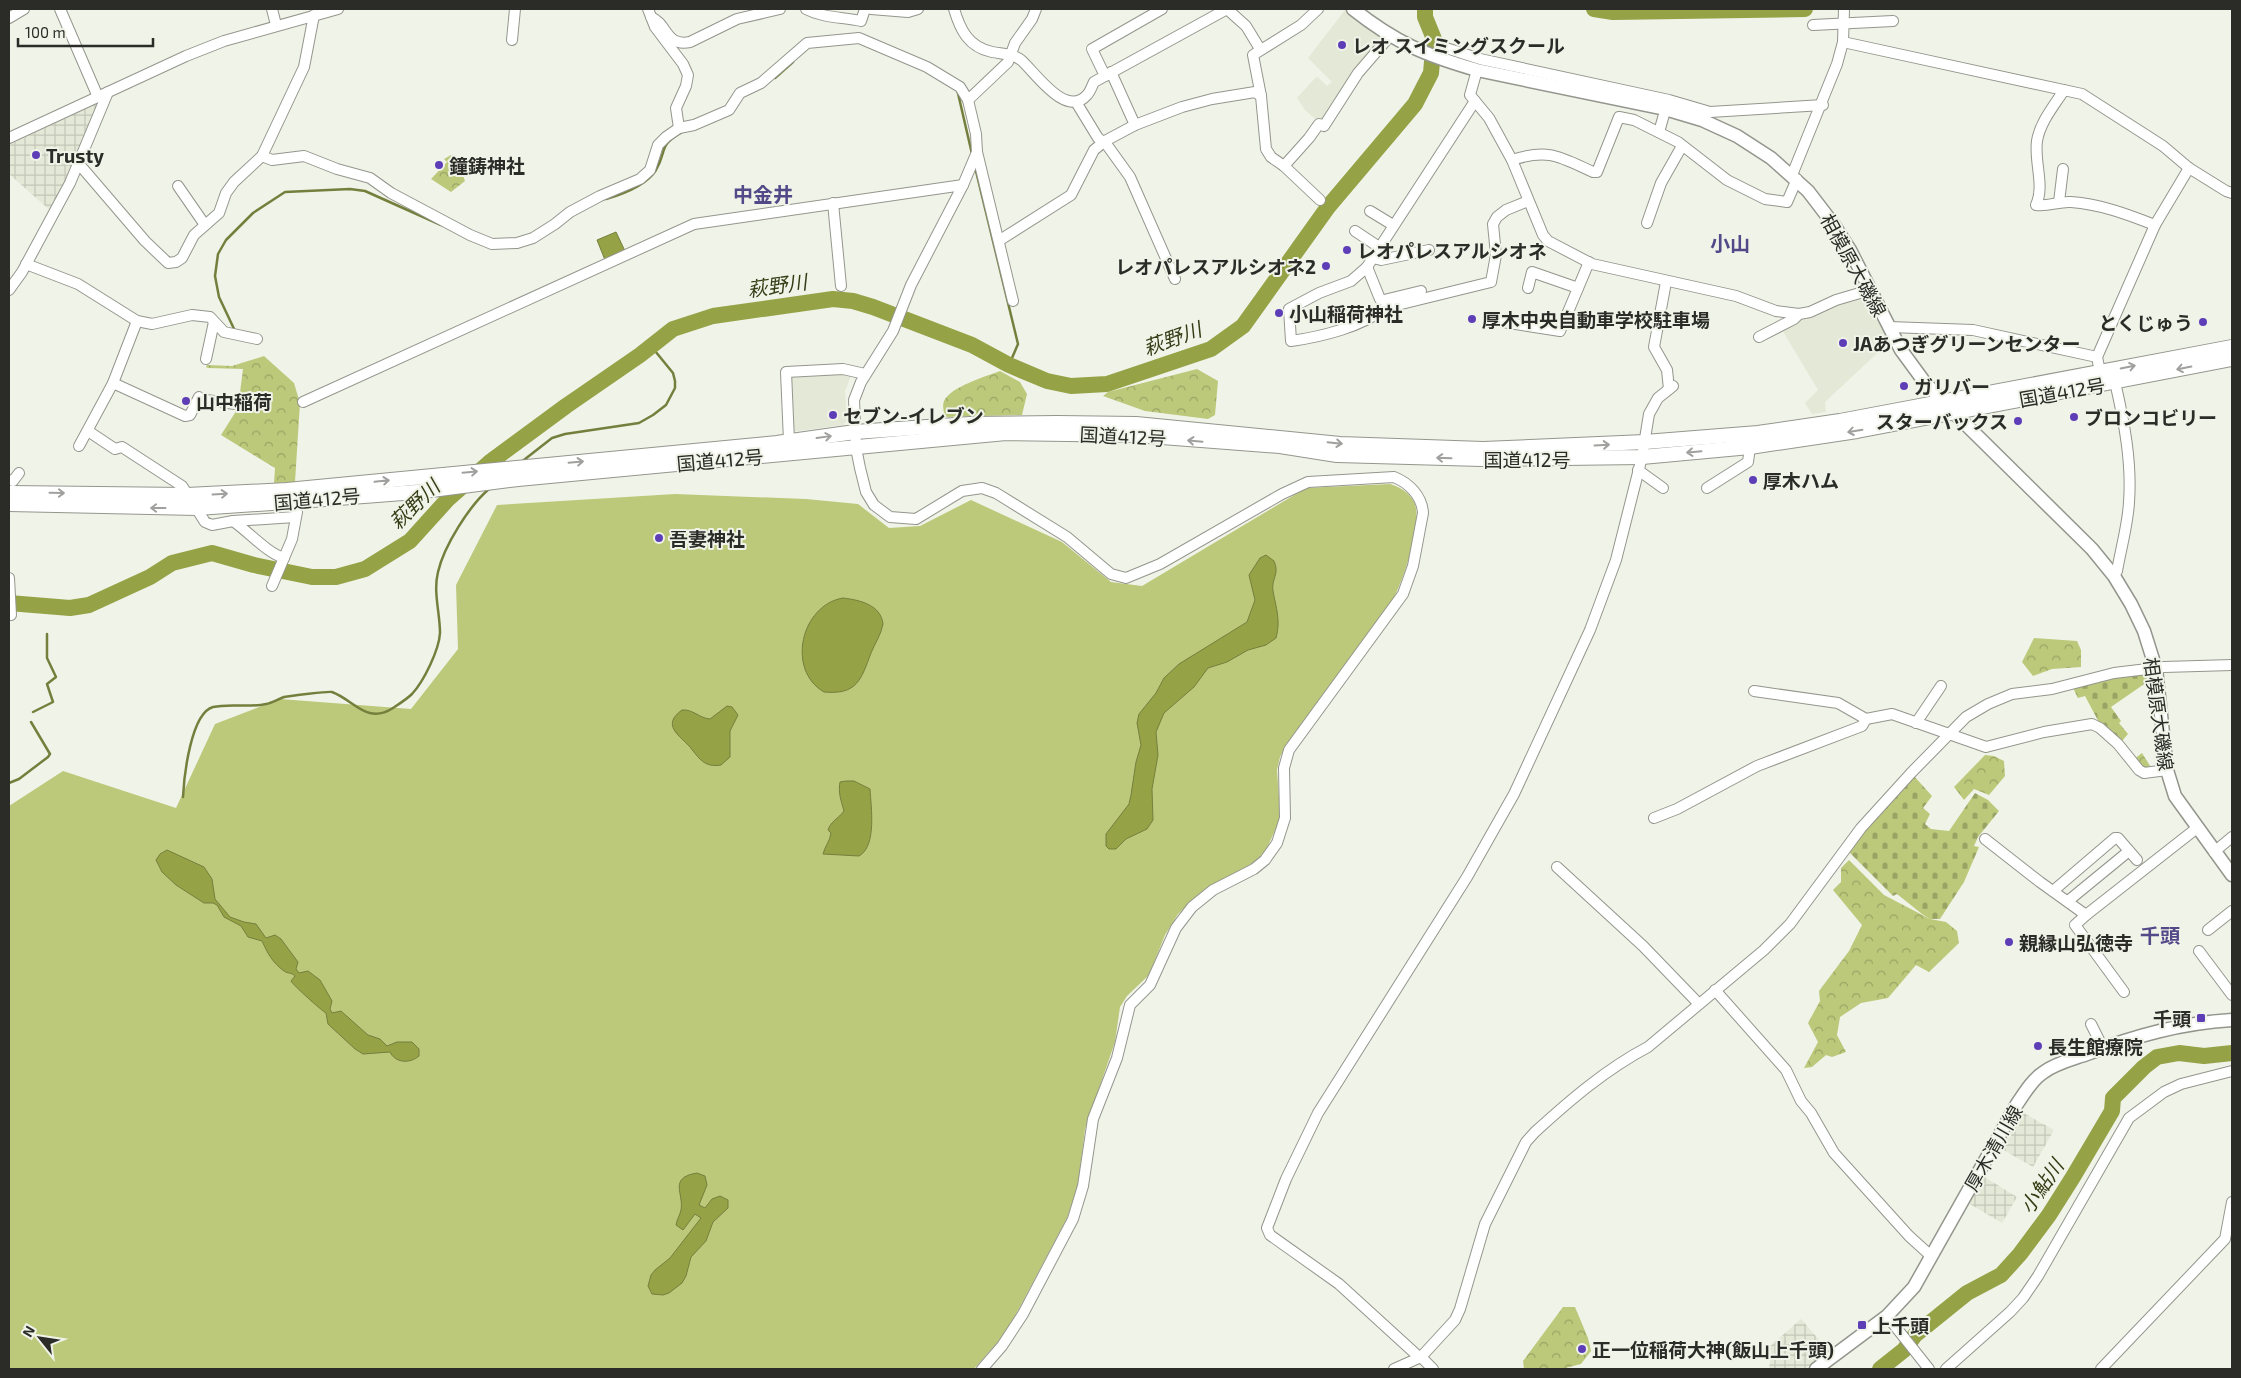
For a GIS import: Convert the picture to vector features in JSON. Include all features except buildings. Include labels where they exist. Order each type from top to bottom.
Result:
[{"type":"highway","name":"国道412号","points":[[9,493],[187,495],[284,491],[790,442],[856,432],[970,424],[1136,424],[1340,444],[1483,448],[1645,442],[1758,433],[1840,421],[2232,347]]},
{"type":"highway","name":"国道412号","points":[[9,504],[197,508],[416,492],[518,479],[1006,433],[1136,435],[1280,446],[1337,455],[1640,463],[1857,431],[2232,359]]},
{"type":"main road","name":"相模原大磯線","points":[[1352,9],[1390,36],[1423,53],[1448,62],[1477,70],[1667,104],[1736,136],[1771,158],[1795,177],[1821,206],[1834,225],[1889,328],[1911,364],[1942,401],[2092,549],[2114,576],[2131,604],[2144,631],[2156,669],[2167,770],[2174,796],[2232,875]]},
{"type":"main road","name":"厚木清川線","points":[[1816,1369],[1890,1319],[1914,1288],[2028,1089],[2046,1070],[2142,1034],[2198,1022],[2232,1020]]},
{"type":"street","points":[[9,18],[24,9]]},
{"type":"street","points":[[60,9],[98,97]]},
{"type":"street","points":[[272,9],[276,25]]},
{"type":"street","points":[[9,138],[186,56],[224,41],[338,9]]},
{"type":"street","points":[[512,40],[515,9]]},
{"type":"street","points":[[649,13],[673,40],[682,43],[690,42],[737,19],[780,9]]},
{"type":"street","points":[[806,9],[819,16],[840,16],[861,21],[865,9]]},
{"type":"street","points":[[871,9],[908,12],[918,9]]},
{"type":"street","points":[[954,9],[960,28],[972,42],[990,52],[1011,54],[1021,60],[1054,94],[1066,100],[1076,102],[1087,96],[1094,82],[1227,9],[1246,26],[1260,49]]},
{"type":"street","points":[[968,100],[1008,62],[1036,9]]},
{"type":"street","points":[[1135,125],[1108,74],[1092,49],[1116,32],[1162,9]]},
{"type":"street","points":[[1318,9],[1301,25],[1253,55],[1262,96],[1266,149],[1271,157],[1284,166],[1320,200]]},
{"type":"street","points":[[1512,160],[1532,154],[1547,154],[1597,172],[1619,117],[1634,120],[1659,132],[1682,146],[1722,177],[1771,201],[1787,202],[1823,105],[1843,42],[1844,9]]},
{"type":"street","points":[[649,13],[664,41],[683,64],[688,75],[686,86],[676,108],[679,128]]},
{"type":"street","points":[[79,164],[145,241],[168,263],[176,262],[182,258],[194,235],[219,213],[226,193],[234,182],[262,156],[304,68],[314,15]]},
{"type":"street","points":[[1813,25],[1892,21]]},
{"type":"street","points":[[1284,166],[1319,124],[1324,126],[1358,73],[1390,36]]},
{"type":"street","points":[[262,156],[272,160],[304,156],[337,169],[370,178],[391,194],[470,235],[492,244],[509,243],[533,238],[570,212],[600,196],[640,179],[653,166],[658,145],[679,128],[694,125],[729,110],[740,94],[761,83],[807,44],[859,38],[927,67],[960,87],[968,100],[976,134],[977,152],[1014,301]]},
{"type":"street","points":[[1843,42],[2082,94],[2163,146],[2189,168],[2232,193]]},
{"type":"street","points":[[1446,48],[1480,59],[1667,104],[1710,112],[1823,105]]},
{"type":"street","points":[[1477,70],[1470,95],[1489,118],[1512,160],[1543,236],[1548,241],[1589,262],[1666,282],[1736,296],[1776,311],[1799,314],[1810,312],[1836,300],[1870,290]]},
{"type":"street","points":[[2064,90],[2040,126],[2037,142],[2040,193],[2036,205],[2043,206],[2059,202],[2072,202],[2118,211],[2156,226]]},
{"type":"street","points":[[9,290],[26,264],[79,164],[108,92]]},
{"type":"street","points":[[1000,240],[1071,195],[1094,150],[1135,125],[1182,106],[1212,99],[1255,92],[1262,96]]},
{"type":"street","points":[[1475,101],[1370,262],[1351,281],[1318,293],[1289,309],[1291,341],[1316,337],[1342,329],[1385,308],[1491,285],[1496,255],[1493,224],[1497,217],[1506,210],[1528,202]]},
{"type":"street","points":[[1076,102],[1098,138],[1130,177],[1175,279]]},
{"type":"street","points":[[1659,132],[1667,104]]},
{"type":"street","points":[[1647,223],[1660,182],[1682,146]]},
{"type":"street","points":[[977,152],[963,185],[902,306],[893,331],[865,374],[854,400],[856,448],[866,492],[874,505],[890,517],[916,519],[962,492],[982,488],[996,493],[1067,537],[1111,574],[1120,577],[1138,574],[1160,564],[1282,494],[1308,482],[1394,477],[1412,488],[1422,506],[1423,513],[1413,566],[1403,594],[1289,750],[1284,768],[1285,818],[1280,837],[1271,852],[1254,869],[1213,890],[1192,907],[1176,928],[1150,986],[1130,1005],[1116,1058],[1093,1119],[1083,1186],[1073,1219],[1023,1314],[1002,1346],[982,1369]]},
{"type":"street","points":[[2100,372],[2097,357],[2156,226],[2189,168]]},
{"type":"street","points":[[2059,202],[2063,169]]},
{"type":"street","points":[[303,402],[694,224],[963,185]]},
{"type":"street","points":[[178,186],[205,225]]},
{"type":"street","points":[[833,203],[841,286]]},
{"type":"street","points":[[1370,211],[1394,225]]},
{"type":"street","points":[[1355,231],[1380,247]]},
{"type":"street","points":[[1370,262],[1429,250]]},
{"type":"street","points":[[1370,262],[1380,299],[1384,300],[1402,293],[1422,291]]},
{"type":"street","points":[[1503,322],[1560,331],[1589,262]]},
{"type":"street","points":[[26,264],[78,284],[137,321],[152,324],[192,315],[210,317],[224,332],[258,339]]},
{"type":"street","points":[[1528,288],[1532,272],[1578,288]]},
{"type":"street","points":[[1433,1369],[1339,1284],[1270,1235],[1267,1228],[1286,1179],[1318,1113],[1467,877],[1514,794],[1590,630],[1616,560],[1645,442],[1649,414],[1658,398],[1671,387],[1667,370],[1654,347],[1666,282]]},
{"type":"street","points":[[1759,337],[1794,319],[1799,314]]},
{"type":"street","points":[[79,446],[113,383],[137,321]]},
{"type":"street","points":[[206,359],[214,322]]},
{"type":"street","points":[[1889,328],[1973,330],[2097,357]]},
{"type":"street","points":[[790,442],[786,372],[843,369],[865,374]]},
{"type":"street","points":[[2114,576],[2117,570],[2129,503],[2130,481],[2124,421],[2115,382]]},
{"type":"street","points":[[113,383],[185,416],[190,415],[199,398],[234,404]]},
{"type":"street","points":[[88,431],[115,449],[122,448],[130,452],[182,486],[205,522],[212,525],[296,515],[292,539],[272,586]]},
{"type":"street","points":[[1707,488],[1748,462],[1750,447]]},
{"type":"street","points":[[1640,463],[1663,488]]},
{"type":"street","points":[[9,480],[12,481],[18,473]]},
{"type":"street","points":[[233,521],[251,533],[274,555],[284,558]]},
{"type":"street","points":[[9,582],[11,615]]},
{"type":"street","points":[[1394,1369],[1420,1357],[1455,1320],[1485,1224],[1526,1142],[1534,1132],[1570,1101],[1629,1056],[1648,1047],[1764,950],[1790,924],[1861,828],[1966,717],[1988,704],[2012,694],[2052,688],[2114,673],[2164,667],[2232,665]]},
{"type":"street","points":[[1916,723],[1941,686]]},
{"type":"street","points":[[1754,691],[1838,703],[1866,719],[1892,714],[1949,735],[1954,734],[1986,747],[2044,732],[2092,724],[2100,728],[2118,744],[2139,770],[2144,773],[2167,770]]},
{"type":"street","points":[[1654,818],[1677,809],[1757,766],[1862,726],[1866,719]]},
{"type":"street","points":[[2124,992],[2075,924],[2197,828]]},
{"type":"street","points":[[2214,852],[2232,837]]},
{"type":"street","points":[[1985,838],[2086,915]]},
{"type":"street","points":[[2053,891],[2115,838],[2118,838],[2137,860]]},
{"type":"street","points":[[2068,901],[2129,851]]},
{"type":"street","points":[[1557,867],[1643,946],[1699,1004]]},
{"type":"street","points":[[2208,930],[2232,911]]},
{"type":"street","points":[[2202,957],[2232,995]]},
{"type":"street","points":[[1715,990],[1786,1070],[1801,1101],[1815,1118],[1834,1153],[1909,1236],[1931,1256]]},
{"type":"street","points":[[2091,1024],[2103,1048]]},
{"type":"street","points":[[1946,1369],[2024,1298],[2130,1118],[2142,1107],[2181,1084],[2232,1071]]},
{"type":"street","points":[[2101,1369],[2225,1239],[2232,1202]]},
{"type":"street","points":[[1890,1319],[1929,1369]]},
{"type":"shaded area","points":[[1345,10],[1382,38],[1320,123],[1305,110],[1297,98],[1316,77],[1327,86],[1332,82],[1308,58]]},
{"type":"shaded area","points":[[98,103],[100,104],[52,212],[9,174],[9,145]]},
{"type":"shaded area","points":[[616,232],[625,251],[605,260],[597,240]]},
{"type":"shaded area","points":[[1858,298],[1869,304],[1889,342],[1825,402],[1826,412],[1812,414],[1805,403],[1818,390],[1781,328],[1804,317]]},
{"type":"shaded area","points":[[852,373],[845,391],[847,421],[843,425],[790,432],[789,374]]},
{"type":"shaded area","points":[[1266,555],[1274,561],[1276,566],[1273,591],[1278,620],[1276,638],[1266,645],[1248,650],[1227,662],[1208,668],[1194,687],[1164,713],[1156,732],[1158,755],[1152,789],[1153,820],[1147,829],[1126,839],[1116,849],[1109,849],[1106,846],[1106,834],[1129,804],[1131,795],[1136,762],[1141,745],[1137,723],[1139,714],[1156,693],[1164,678],[1179,664],[1247,622],[1255,600],[1249,575],[1260,558]]},
{"type":"shaded area","points":[[843,598],[863,602],[874,608],[878,612],[883,624],[864,671],[856,684],[844,691],[824,692],[812,682],[805,669],[802,654],[804,639],[809,625],[817,613],[829,603]]},
{"type":"shaded area","points":[[727,706],[732,707],[738,715],[730,731],[730,757],[721,765],[706,764],[674,730],[673,720],[682,710],[710,719]]},
{"type":"shaded area","points":[[854,781],[870,789],[871,835],[865,851],[859,856],[823,854],[831,833],[828,830],[829,827],[844,811],[839,786],[840,782]]},
{"type":"shaded area","points":[[167,850],[204,867],[212,879],[215,899],[230,917],[256,924],[266,938],[275,935],[281,939],[298,962],[296,969],[299,973],[308,971],[320,980],[332,1001],[330,1009],[332,1013],[341,1011],[368,1035],[380,1039],[387,1046],[397,1042],[412,1042],[419,1049],[419,1056],[415,1059],[403,1061],[392,1056],[390,1052],[363,1054],[355,1049],[328,1024],[326,1013],[293,984],[291,981],[295,976],[284,971],[273,961],[262,941],[248,937],[241,926],[224,917],[217,905],[204,903],[176,885],[162,872],[156,860],[160,854]]},
{"type":"shaded area","points":[[2020,1111],[2054,1130],[2033,1167],[2000,1148]]},
{"type":"shaded area","points":[[697,1173],[705,1176],[707,1185],[699,1205],[705,1208],[712,1199],[720,1196],[728,1200],[728,1208],[713,1222],[706,1241],[691,1257],[682,1283],[669,1293],[663,1295],[652,1294],[648,1286],[651,1275],[670,1258],[701,1218],[695,1214],[683,1230],[676,1225],[681,1210],[680,1182],[688,1175]]},
{"type":"shaded area","points":[[1983,1176],[2017,1197],[2002,1223],[1968,1203]]},
{"type":"shaded area","points":[[1801,1319],[1828,1350],[1805,1369],[1769,1369],[1771,1352],[1768,1348]]},
{"type":"green space","points":[[451,155],[456,156],[465,181],[451,192],[431,179],[447,162],[444,159]]},
{"type":"green space","points":[[264,356],[294,383],[300,403],[295,482],[274,483],[275,468],[221,435],[238,408],[243,369],[208,368],[206,367],[207,365],[232,366]]},
{"type":"green space","points":[[1197,369],[1218,381],[1215,415],[1208,419],[1145,411],[1103,396],[1108,392]]},
{"type":"green space","points":[[1000,371],[1020,382],[1027,394],[1022,415],[945,417],[944,401],[953,391]]},
{"type":"green space","points":[[1390,484],[1401,488],[1410,495],[1416,511],[1411,551],[1393,600],[1286,745],[1280,757],[1277,770],[1280,811],[1278,824],[1267,848],[1258,859],[1248,866],[1206,888],[1178,914],[1165,935],[1149,975],[1127,996],[1120,1007],[1115,1042],[1085,1129],[1078,1186],[1067,1218],[1014,1318],[1002,1337],[974,1369],[9,1369],[9,806],[63,771],[176,808],[215,724],[280,699],[411,709],[458,649],[456,585],[497,505],[675,494],[806,499],[858,504],[889,528],[920,526],[971,500],[1062,542],[1111,582],[1142,586],[1306,488]]},
{"type":"green space","points":[[2034,638],[2077,641],[2081,650],[2081,667],[2052,669],[2033,676],[2022,662]]},
{"type":"green space","points":[[2138,674],[2149,676],[2150,680],[2111,707],[2121,721],[2119,723],[2128,734],[2121,742],[2101,726],[2085,696],[2078,698],[2073,688],[2115,677]]},
{"type":"green space","points":[[2142,753],[2152,769],[2145,770],[2133,760]]},
{"type":"green space","points":[[1985,755],[1994,756],[2004,761],[2005,776],[1989,795],[1974,789],[1964,800],[1954,787]]},
{"type":"green space","points":[[1913,775],[1932,796],[1923,808],[1930,814],[1925,824],[1931,829],[1949,831],[1975,793],[1988,800],[1999,811],[1978,837],[1974,846],[1979,847],[1964,882],[1940,919],[1930,919],[1897,894],[1893,896],[1848,851]]},
{"type":"green space","points":[[1849,860],[1884,895],[1930,919],[1946,922],[1957,931],[1959,943],[1929,972],[1916,965],[1888,998],[1861,1003],[1840,1017],[1837,1035],[1846,1052],[1832,1057],[1826,1055],[1812,1067],[1804,1068],[1818,1042],[1808,1023],[1820,1001],[1819,991],[1849,951],[1862,925],[1833,890],[1841,882],[1841,868]]},
{"type":"green space","points":[[1563,1307],[1575,1307],[1588,1338],[1591,1351],[1581,1364],[1562,1369],[1524,1369],[1523,1361]]},
{"type":"waterway","name":"萩野川","points":[[9,603],[70,608],[89,605],[150,577],[172,563],[212,553],[254,565],[312,577],[336,577],[365,569],[410,541],[448,499],[490,462],[566,406],[640,355],[673,329],[713,316],[833,299],[853,301],[972,345],[1009,365],[1047,381],[1071,386],[1107,384],[1211,349],[1243,326],[1328,207],[1415,104],[1431,73],[1434,39],[1425,17],[1425,9]]},
{"type":"waterway","name":"萩野川","points":[[1594,9],[1613,12],[1805,9]]},
{"type":"waterway","points":[[775,78],[793,62]]},
{"type":"waterway","points":[[957,89],[972,154]]},
{"type":"waterway","points":[[606,199],[627,192],[652,176],[660,163],[666,144],[684,131]]},
{"type":"waterway","points":[[975,167],[1018,344],[1009,365]]},
{"type":"waterway","points":[[235,331],[219,297],[215,276],[218,254],[226,240],[253,213],[285,192],[350,189],[365,191],[441,225]]},
{"type":"waterway","points":[[520,463],[552,438],[565,434],[639,423],[666,405],[675,388],[673,373],[651,346]]},
{"type":"waterway","points":[[183,797],[187,761],[194,733],[205,712],[213,707],[260,705],[284,697],[332,692],[368,713],[376,714],[384,713],[412,694],[430,665],[439,640],[440,625],[436,587],[441,562],[458,527],[473,505],[489,489]]},
{"type":"waterway","points":[[33,712],[53,702],[47,684],[56,677],[47,658],[47,634]]},
{"type":"waterway","points":[[9,783],[19,779],[50,754],[31,722]]},
{"type":"waterway","name":"小鮎川","points":[[1880,1369],[1904,1350],[1915,1335],[1967,1293],[2001,1275],[2020,1254],[2049,1215],[2073,1177],[2112,1111],[2113,1098],[2144,1067],[2157,1057],[2179,1053],[2204,1056],[2232,1053]]},
{"type":"place","name":"レオ スイミングスクール","points":[[1342,45]]},
{"type":"place","name":"Trusty","points":[[36,155]]},
{"type":"place","name":"鐘鋳神社","points":[[439,165]]},
{"type":"place","name":"レオパレスアルシオネ","points":[[1347,250]]},
{"type":"place","name":"レオパレスアルシオネ2","points":[[1326,266]]},
{"type":"place","name":"小山稲荷神社","points":[[1279,313]]},
{"type":"place","name":"厚木中央自動車学校駐車場","points":[[1472,319]]},
{"type":"place","name":"とくじゅう","points":[[2203,322]]},
{"type":"place","name":"JAあつぎグリーンセンター","points":[[1843,343]]},
{"type":"place","name":"ガリバー","points":[[1904,386]]},
{"type":"place","name":"山中稲荷","points":[[186,401]]},
{"type":"place","name":"セブン-イレブン","points":[[833,415]]},
{"type":"place","name":"ブロンコビリー","points":[[2074,417]]},
{"type":"place","name":"スターバックス","points":[[2018,421]]},
{"type":"place","name":"厚木ハム","points":[[1753,480]]},
{"type":"place","name":"吾妻神社","points":[[659,538]]},
{"type":"place","name":"親縁山弘徳寺","points":[[2009,942]]},
{"type":"place","name":"千頭","points":[[2201,1018]]},
{"type":"place","name":"長生館療院","points":[[2038,1046]]},
{"type":"place","name":"上千頭","points":[[1862,1325]]},
{"type":"place","name":"正一位稲荷大神(飯山上千頭)","points":[[1582,1349]]},
{"type":"district","name":"中金井","points":[[763,194]]},
{"type":"district","name":"小山","points":[[1730,243]]},
{"type":"district","name":"千頭","points":[[2160,935]]}]
